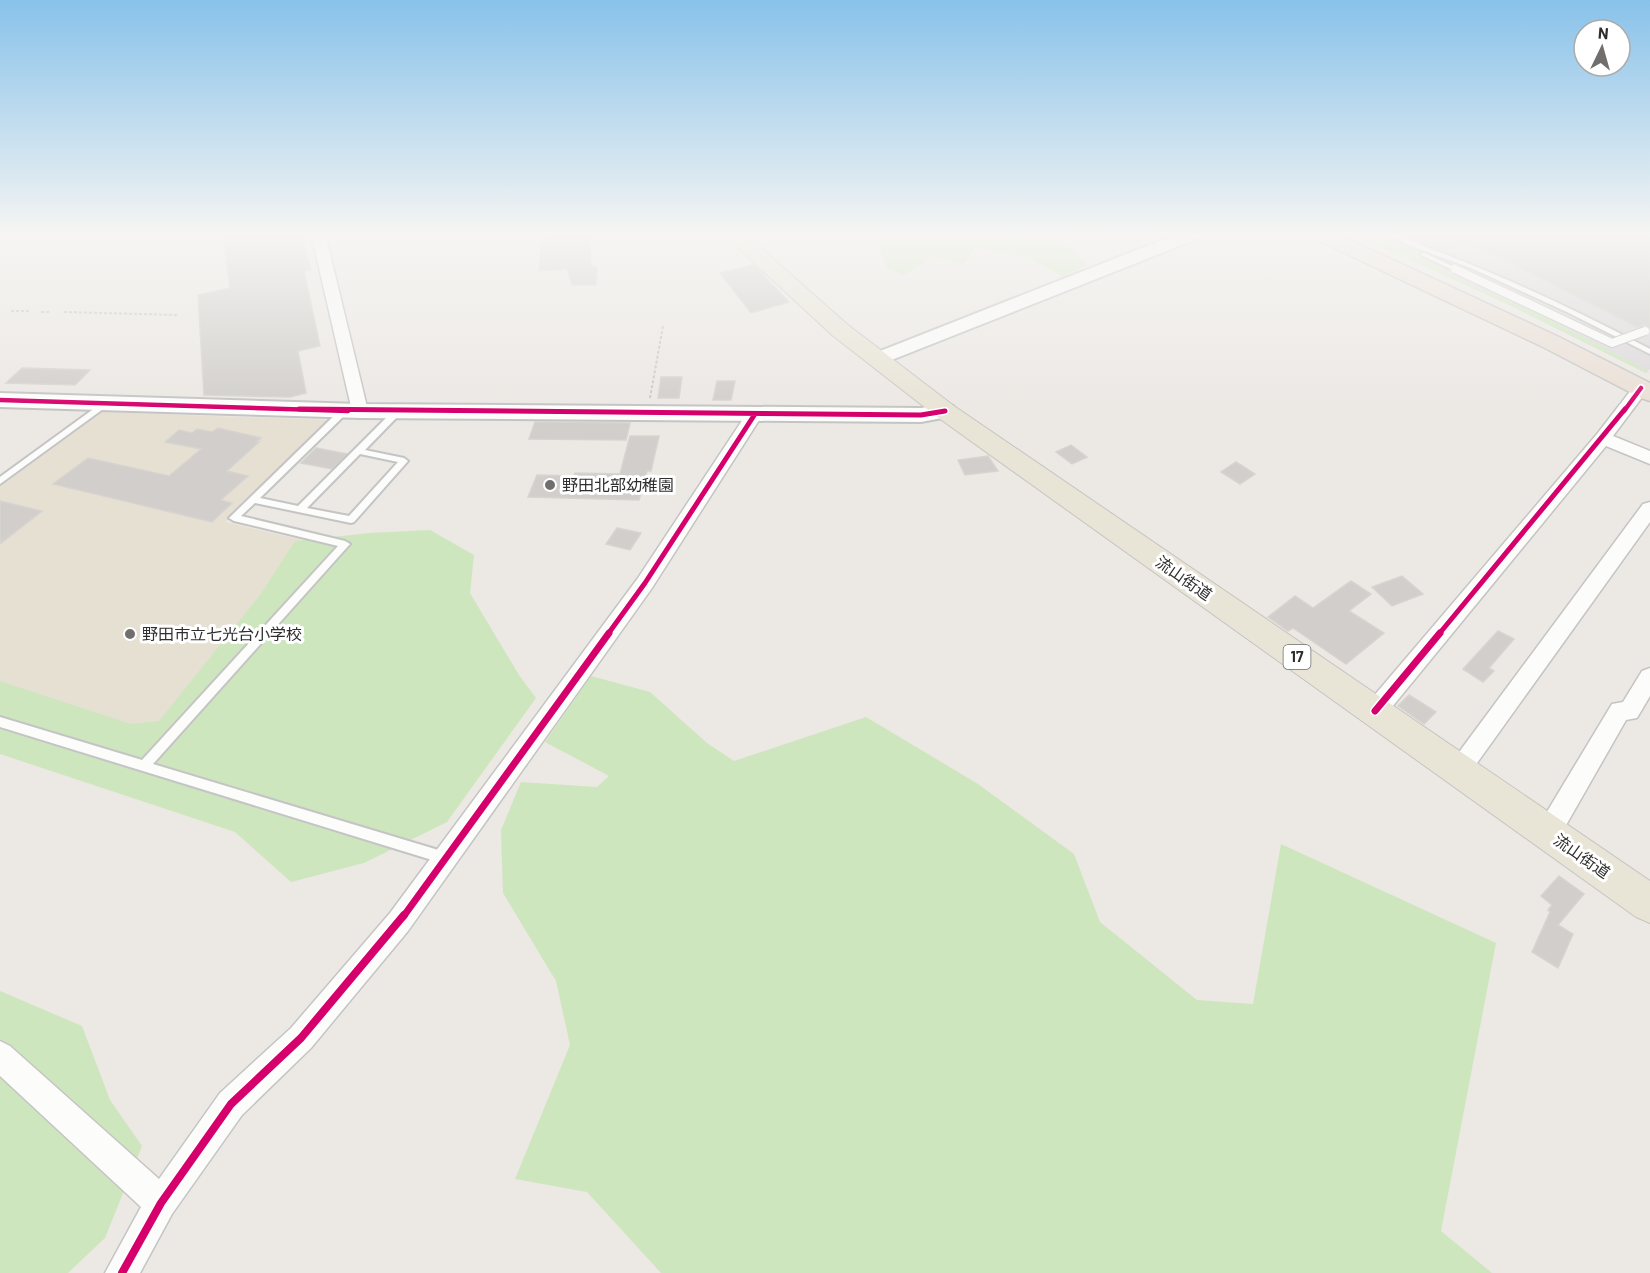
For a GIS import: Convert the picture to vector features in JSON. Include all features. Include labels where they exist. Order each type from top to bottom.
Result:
[{"type":"highway","points":[[1445,292],[1647,388]]},
{"type":"highway","points":[[1464,292],[1647,388]]},
{"type":"main road","name":"流山街道","points":[[798,292],[832,323],[945,411],[1650,904]]},
{"type":"street","points":[[329,292],[352,410]]},
{"type":"street","points":[[877,359],[1046,292]]},
{"type":"street","points":[[1375,711],[1647,388]]},
{"type":"street","points":[[0,400],[399,411],[921,415],[945,411]]},
{"type":"street","points":[[122,1273],[161,1203],[231,1104],[301,1038],[399,922],[645,583],[755,414]]},
{"type":"street","points":[[1603,438],[1650,458]]},
{"type":"street","points":[[1460,770],[1650,508]]},
{"type":"street","points":[[1548,833],[1620,711],[1629,711],[1650,677]]},
{"type":"street","points":[[0,1056],[161,1203]]},
{"type":"lane","points":[[1505,292],[1612,343],[1645,331]]},
{"type":"lane","points":[[1530,292],[1572,311],[1650,352]]},
{"type":"lane","points":[[0,482],[106,404]]},
{"type":"lane","points":[[145,765],[345,544],[234,518],[352,410]]},
{"type":"lane","points":[[300,510],[399,411]]},
{"type":"lane","points":[[253,500],[351,520],[404,460],[358,452]]},
{"type":"lane","points":[[0,722],[444,858]]},
{"type":"path","points":[[11,311],[29,311]]},
{"type":"path","points":[[41,312],[51,312]]},
{"type":"path","points":[[64,312],[178,315]]},
{"type":"path","points":[[647,413],[663,326]]},
{"type":"shaded area","points":[[1482,292],[1650,292],[1650,369],[1646,373]]},
{"type":"shaded area","name":"野田市立七光台小学校","points":[[99,412],[332,420],[253,500],[225,522],[333,547],[153,751],[0,716],[0,486]]},
{"type":"green space","points":[[1482,292],[1489,292],[1545,317],[1648,371],[1646,373]]},
{"type":"green space","points":[[430,530],[474,555],[470,593],[519,675],[536,698],[447,822],[364,863],[291,882],[235,832],[0,754],[0,681],[131,724],[159,721],[260,595],[295,541],[370,533]]},
{"type":"green space","points":[[591,676],[650,692],[707,743],[734,761],[866,717],[978,784],[1074,854],[1100,922],[1197,1000],[1253,1004],[1281,844],[1496,943],[1441,1231],[1492,1273],[661,1273],[587,1192],[515,1179],[570,1045],[556,981],[503,893],[501,830],[521,782],[597,787],[609,776],[545,742]]},
{"type":"green space","points":[[0,991],[82,1026],[110,1100],[142,1146],[105,1238],[68,1273],[0,1273]]},
{"type":"building","points":[[210,292],[309,292],[320,346],[298,351],[306,393],[290,397],[204,395],[198,295]]},
{"type":"building","points":[[735,292],[780,292],[789,302],[751,313]]},
{"type":"building","points":[[1568,292],[1650,292],[1650,328],[1645,325],[1637,327]]},
{"type":"building","points":[[22,368],[90,370],[75,385],[6,383]]},
{"type":"building","points":[[661,377],[682,377],[679,398],[658,398]]},
{"type":"building","points":[[717,381],[735,381],[731,400],[713,400]]},
{"type":"building","points":[[535,422],[630,423],[626,440],[529,439]]},
{"type":"building","points":[[218,428],[261,438],[227,471],[248,476],[221,500],[232,503],[212,522],[53,484],[88,458],[169,476],[201,449],[165,442],[179,430],[192,433],[197,429],[212,432]]},
{"type":"building","points":[[630,436],[659,436],[651,471],[647,471],[639,500],[528,497],[537,475],[620,474]]},
{"type":"building","points":[[1071,445],[1087,457],[1072,464],[1056,452]]},
{"type":"building","points":[[316,448],[347,454],[332,469],[301,463]]},
{"type":"building","points":[[988,456],[998,471],[965,475],[958,460]]},
{"type":"building","points":[[1236,462],[1255,474],[1240,484],[1221,472]]},
{"type":"building","points":[[0,501],[42,511],[0,544]]},
{"type":"building","points":[[617,528],[641,533],[630,550],[606,544]]},
{"type":"building","points":[[1402,576],[1423,594],[1392,606],[1372,587]]},
{"type":"building","points":[[1351,581],[1371,594],[1349,611],[1384,633],[1346,664],[1293,628],[1288,631],[1268,617],[1295,596],[1313,608]]},
{"type":"building","points":[[1498,631],[1514,639],[1489,668],[1494,671],[1483,682],[1463,669]]},
{"type":"building","points":[[1409,695],[1436,712],[1424,724],[1398,706]]},
{"type":"building","points":[[1559,876],[1584,894],[1558,925],[1573,934],[1558,968],[1532,952],[1552,905],[1541,896]]},
{"type":"cycle path","points":[[1375,711],[1603,438],[1641,388]]},
{"type":"cycle path","points":[[0,400],[360,411],[921,415],[945,411]]},
{"type":"cycle path","points":[[122,1273],[161,1203],[231,1104],[301,1038],[399,922],[645,583],[755,414]]},
{"type":"place","name":"野田北部幼稚園","points":[[550,485]]},
{"type":"place","name":"野田市立七光台小学校","points":[[130,634]]}]
